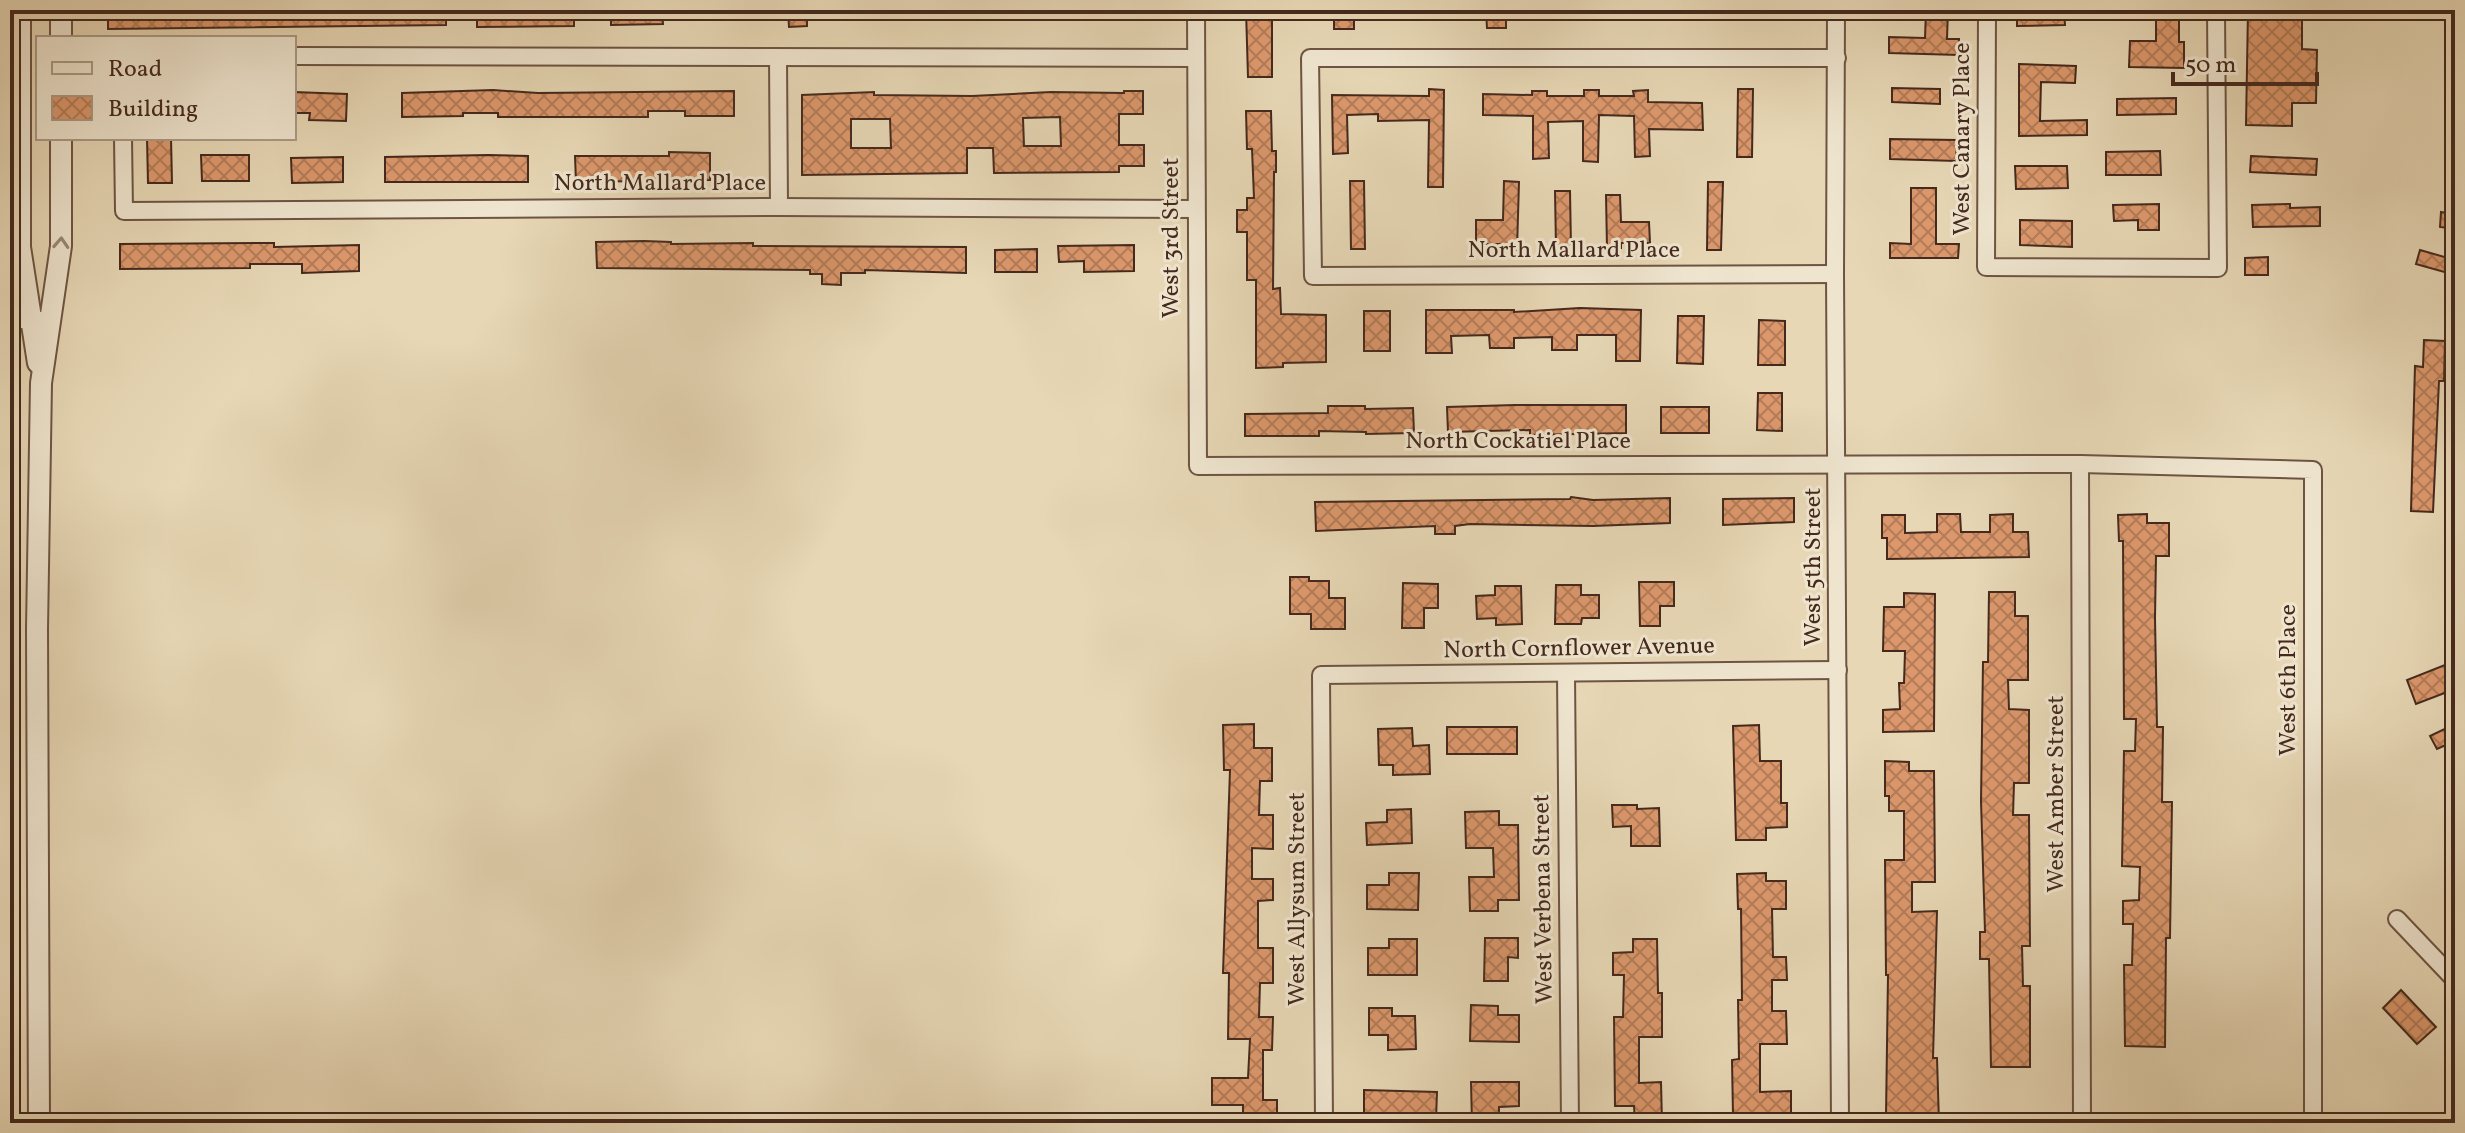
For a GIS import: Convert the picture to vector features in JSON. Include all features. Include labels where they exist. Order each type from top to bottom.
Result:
[{"type":"street","points":[[20,10],[20,247],[41,320]]},
{"type":"street","points":[[61,10],[61,36]]},
{"type":"street","name":"West 3rd Street","points":[[1196,10],[1198,466]]},
{"type":"street","name":"West 5th Street","points":[[1836,10],[1840,1123]]},
{"type":"street","name":"West Canary Place","points":[[1987,10],[1986,267],[2218,268],[2216,10]]},
{"type":"street","points":[[296,56],[1196,58]]},
{"type":"street","points":[[778,57],[779,207]]},
{"type":"street","name":"North Mallard Place","points":[[1835,274],[1313,276],[1310,58],[1837,58]]},
{"type":"street","points":[[39,1123],[37,629],[41,320],[61,246],[61,140]]},
{"type":"street","name":"North Mallard Place","points":[[123,140],[124,211],[779,207],[1196,209]]},
{"type":"street","points":[[10,320],[41,320]]},
{"type":"street","name":"North Cockatiel Place","points":[[1198,466],[2080,464]]},
{"type":"street","name":"West Amber Street","points":[[2080,464],[2082,1123]]},
{"type":"street","name":"West 6th Place","points":[[2080,464],[2313,470],[2313,1123]]},
{"type":"street","name":"North Cornflower Avenue","points":[[1321,675],[1838,670]]},
{"type":"street","name":"West Verbena Street","points":[[1566,674],[1570,1123]]},
{"type":"street","name":"West Allysum Street","points":[[1321,675],[1324,1123]]},
{"type":"street","points":[[2397,919],[2455,980]]},
{"type":"building","points":[[108,10],[446,10],[446,25],[108,29]]},
{"type":"building","points":[[477,10],[574,10],[574,26],[477,27]]},
{"type":"building","points":[[611,10],[662,10],[663,24],[611,25]]},
{"type":"building","points":[[788,10],[807,10],[807,26],[789,27]]},
{"type":"building","points":[[1246,10],[1272,10],[1272,77],[1248,77]]},
{"type":"building","points":[[1334,10],[1354,10],[1354,29],[1334,29]]},
{"type":"building","points":[[1486,10],[1506,10],[1506,28],[1487,28]]},
{"type":"building","points":[[1926,10],[1948,10],[1947,39],[1959,39],[1959,55],[1889,53],[1889,37],[1925,38]]},
{"type":"building","points":[[2017,10],[2064,10],[2065,25],[2017,26]]},
{"type":"building","points":[[2156,10],[2179,10],[2179,42],[2184,42],[2184,68],[2129,67],[2130,41],[2156,41]]},
{"type":"building","points":[[2248,10],[2302,10],[2302,49],[2317,50],[2316,103],[2292,103],[2292,126],[2246,125]]},
{"type":"building","points":[[2019,64],[2076,66],[2075,83],[2041,82],[2040,121],[2087,120],[2087,135],[2019,136]]},
{"type":"building","points":[[1892,88],[1940,89],[1940,104],[1892,102]]},
{"type":"building","points":[[1429,89],[1444,90],[1443,187],[1428,187],[1429,120],[1378,121],[1378,114],[1347,115],[1348,153],[1333,154],[1332,95],[1429,96]]},
{"type":"building","points":[[1738,89],[1753,89],[1752,157],[1737,157]]},
{"type":"building","points":[[493,90],[538,93],[734,91],[734,116],[685,116],[685,111],[648,111],[648,117],[498,117],[498,113],[463,113],[463,116],[402,117],[402,93]]},
{"type":"building","points":[[1584,90],[1599,90],[1599,96],[1634,96],[1633,91],[1648,90],[1648,102],[1702,103],[1703,130],[1649,129],[1650,156],[1635,157],[1634,116],[1599,115],[1598,162],[1583,161],[1583,121],[1548,122],[1549,158],[1533,159],[1533,116],[1483,115],[1483,94],[1532,95],[1532,91],[1547,91],[1547,96],[1584,96]]},
{"type":"building","points":[[1143,91],[1143,114],[1119,114],[1119,145],[1144,145],[1144,166],[1119,166],[1119,172],[994,173],[993,148],[967,148],[967,173],[802,175],[802,95],[874,92],[874,95],[972,96],[1051,92]],"holes":[[[1060,117],[1061,146],[1024,146],[1023,118]],[[851,119],[890,119],[891,148],[851,148]]]},
{"type":"building","points":[[296,92],[347,94],[346,121],[309,120],[310,113],[296,113]]},
{"type":"building","points":[[2176,98],[2176,114],[2117,115],[2117,99]]},
{"type":"building","points":[[1246,111],[1271,111],[1272,151],[1276,151],[1273,289],[1280,288],[1281,314],[1326,315],[1326,362],[1283,363],[1283,367],[1256,368],[1256,280],[1247,280],[1247,232],[1237,232],[1237,210],[1247,210],[1247,198],[1254,198],[1252,149],[1247,149]]},
{"type":"building","points":[[1890,139],[1957,140],[1956,161],[1890,159]]},
{"type":"building","points":[[147,140],[171,140],[172,183],[148,183]]},
{"type":"building","points":[[2160,151],[2161,175],[2106,175],[2106,152]]},
{"type":"building","points":[[669,152],[710,153],[710,180],[576,182],[575,156],[669,156]]},
{"type":"building","points":[[201,155],[249,155],[249,181],[202,181]]},
{"type":"building","points":[[528,156],[528,182],[385,182],[385,157]]},
{"type":"building","points":[[2251,156],[2317,159],[2316,175],[2250,172]]},
{"type":"building","points":[[343,157],[343,182],[292,183],[291,158]]},
{"type":"building","points":[[2015,166],[2067,166],[2068,188],[2016,189]]},
{"type":"building","points":[[1350,181],[1364,181],[1365,249],[1351,249]]},
{"type":"building","points":[[1504,181],[1519,182],[1517,250],[1503,249],[1503,244],[1476,244],[1476,220],[1503,220]]},
{"type":"building","points":[[1708,182],[1723,182],[1721,250],[1707,250]]},
{"type":"building","points":[[1911,188],[1936,188],[1936,244],[1959,244],[1958,258],[1890,258],[1890,243],[1911,244]]},
{"type":"building","points":[[1555,191],[1570,191],[1571,248],[1556,248]]},
{"type":"building","points":[[1606,195],[1620,195],[1621,222],[1649,222],[1650,243],[1621,243],[1621,248],[1607,248]]},
{"type":"building","points":[[2159,204],[2159,230],[2138,230],[2138,220],[2114,221],[2113,205]]},
{"type":"building","points":[[2290,204],[2290,208],[2320,207],[2320,226],[2253,227],[2252,205]]},
{"type":"building","points":[[2441,212],[2455,214],[2455,229],[2440,227]]},
{"type":"building","points":[[2020,220],[2072,221],[2072,247],[2020,245]]},
{"type":"building","points":[[596,242],[671,244],[753,243],[753,246],[966,247],[966,273],[865,270],[865,273],[841,273],[841,285],[822,284],[822,274],[810,274],[810,270],[597,268]]},
{"type":"building","points":[[274,243],[274,247],[359,245],[359,271],[302,273],[302,264],[250,264],[250,268],[120,269],[120,244]]},
{"type":"building","points":[[1134,245],[1134,271],[1084,272],[1084,261],[1059,262],[1058,246]]},
{"type":"building","points":[[1037,249],[1037,272],[995,272],[995,250]]},
{"type":"building","points":[[2420,250],[2455,260],[2455,275],[2416,264]]},
{"type":"building","points":[[2268,257],[2268,275],[2245,275],[2245,258]]},
{"type":"building","points":[[1580,308],[1641,310],[1640,361],[1616,361],[1616,335],[1577,335],[1577,350],[1552,350],[1552,337],[1514,338],[1514,348],[1490,348],[1489,335],[1451,336],[1452,353],[1426,353],[1426,310],[1514,312]]},
{"type":"building","points":[[1364,311],[1390,311],[1390,351],[1364,351]]},
{"type":"building","points":[[1678,316],[1704,316],[1703,364],[1677,363]]},
{"type":"building","points":[[1759,320],[1785,321],[1785,365],[1758,365]]},
{"type":"building","points":[[2424,340],[2445,341],[2444,381],[2439,381],[2433,512],[2411,511],[2415,366],[2423,367]]},
{"type":"building","points":[[1758,393],[1782,393],[1782,431],[1757,430]]},
{"type":"building","points":[[1626,405],[1626,433],[1530,435],[1530,430],[1448,432],[1447,407]]},
{"type":"building","points":[[1328,406],[1413,408],[1414,433],[1319,431],[1319,436],[1245,436],[1245,414],[1328,413]]},
{"type":"building","points":[[1661,407],[1709,407],[1709,433],[1661,433]]},
{"type":"building","points":[[1571,497],[1593,500],[1670,498],[1670,523],[1593,526],[1470,524],[1455,526],[1455,534],[1435,534],[1435,526],[1316,531],[1315,502]]},
{"type":"building","points":[[1794,498],[1794,522],[1723,525],[1723,499]]},
{"type":"building","points":[[1937,514],[1960,514],[1961,532],[1990,532],[1990,515],[2013,514],[2013,532],[2028,532],[2029,557],[1887,559],[1887,538],[1882,538],[1882,515],[1905,515],[1905,533],[1937,532]]},
{"type":"building","points":[[2147,514],[2147,523],[2169,523],[2169,556],[2156,556],[2155,618],[2157,727],[2163,727],[2162,802],[2172,802],[2165,1047],[2125,1046],[2124,965],[2132,965],[2133,924],[2123,924],[2123,901],[2139,900],[2140,867],[2122,866],[2124,751],[2135,751],[2136,719],[2124,719],[2123,541],[2119,541],[2118,515]]},
{"type":"building","points":[[1290,577],[1329,581],[1329,598],[1345,598],[1345,629],[1311,629],[1311,614],[1290,614]]},
{"type":"building","points":[[1639,582],[1674,582],[1674,606],[1660,606],[1660,626],[1640,626]]},
{"type":"building","points":[[1403,583],[1438,584],[1438,608],[1424,608],[1424,628],[1402,628]]},
{"type":"building","points":[[1556,585],[1581,585],[1581,595],[1599,595],[1599,618],[1582,618],[1581,624],[1555,624]]},
{"type":"building","points":[[1495,586],[1521,586],[1522,624],[1496,625],[1496,618],[1477,619],[1476,596],[1495,595]]},
{"type":"building","points":[[1989,592],[2015,592],[2015,616],[2028,616],[2028,680],[2008,680],[2009,709],[2029,710],[2029,783],[2014,783],[2013,815],[2029,815],[2030,946],[2022,946],[2023,986],[2030,986],[2030,1067],[1991,1067],[1989,959],[1980,959],[1980,932],[1985,932],[1981,801],[1983,662],[1988,662]]},
{"type":"building","points":[[1904,593],[1935,594],[1934,731],[1883,732],[1883,710],[1900,709],[1899,683],[1904,683],[1905,651],[1883,651],[1884,607],[1904,607]]},
{"type":"building","points":[[2455,661],[2455,689],[2416,704],[2407,680]]},
{"type":"building","points":[[1254,724],[1254,748],[1272,748],[1272,781],[1260,781],[1259,815],[1273,815],[1273,849],[1252,848],[1252,879],[1273,879],[1273,900],[1258,901],[1258,948],[1273,948],[1273,983],[1260,983],[1259,1017],[1273,1017],[1272,1050],[1263,1050],[1263,1100],[1277,1100],[1277,1123],[1243,1123],[1243,1105],[1212,1105],[1212,1078],[1248,1078],[1250,1039],[1228,1039],[1229,973],[1223,973],[1230,770],[1224,770],[1223,725]]},
{"type":"building","points":[[2455,724],[2455,741],[2437,749],[2430,736]]},
{"type":"building","points":[[1759,725],[1760,761],[1781,761],[1781,803],[1787,803],[1787,827],[1766,828],[1766,840],[1736,840],[1733,726]]},
{"type":"building","points":[[1447,727],[1517,727],[1517,754],[1447,754]]},
{"type":"building","points":[[1412,728],[1413,746],[1429,745],[1430,774],[1393,775],[1393,765],[1379,765],[1378,729]]},
{"type":"building","points":[[1885,761],[1909,762],[1909,771],[1934,771],[1935,882],[1912,882],[1912,912],[1937,911],[1933,1058],[1937,1058],[1939,1123],[1904,1123],[1903,1116],[1886,1116],[1888,975],[1885,860],[1904,860],[1904,811],[1889,811],[1889,796],[1885,796]]},
{"type":"building","points":[[1612,805],[1659,808],[1660,846],[1631,846],[1631,826],[1613,827]]},
{"type":"building","points":[[1411,809],[1412,843],[1367,845],[1366,823],[1387,822],[1387,810]]},
{"type":"building","points":[[1499,811],[1499,825],[1518,825],[1519,900],[1498,900],[1498,911],[1470,911],[1469,877],[1494,877],[1493,848],[1466,848],[1465,812]]},
{"type":"building","points":[[1389,873],[1419,873],[1418,910],[1367,909],[1367,885],[1389,885]]},
{"type":"building","points":[[1766,873],[1766,881],[1786,881],[1786,909],[1772,909],[1773,957],[1786,957],[1787,980],[1772,980],[1772,1011],[1786,1011],[1787,1044],[1760,1044],[1760,1092],[1791,1091],[1791,1121],[1755,1121],[1755,1116],[1733,1116],[1732,1060],[1739,1059],[1738,1000],[1742,1000],[1741,909],[1738,909],[1737,874]]},
{"type":"building","points":[[1485,938],[1518,938],[1518,958],[1508,957],[1508,981],[1484,981]]},
{"type":"building","points":[[1389,939],[1417,939],[1417,975],[1368,975],[1368,948],[1389,948]]},
{"type":"building","points":[[1633,939],[1657,939],[1662,1037],[1639,1037],[1639,1083],[1661,1082],[1662,1123],[1635,1123],[1634,1106],[1615,1106],[1614,1017],[1623,1017],[1624,975],[1613,975],[1613,953],[1633,952]]},
{"type":"building","points":[[2401,990],[2436,1027],[2417,1044],[2383,1008]]},
{"type":"building","points":[[1471,1005],[1498,1006],[1498,1015],[1519,1015],[1519,1042],[1470,1041]]},
{"type":"building","points":[[1369,1008],[1392,1008],[1392,1016],[1415,1016],[1416,1049],[1388,1050],[1388,1035],[1369,1035]]},
{"type":"building","points":[[1471,1082],[1519,1082],[1519,1106],[1499,1107],[1499,1123],[1472,1123]]},
{"type":"building","points":[[1364,1090],[1437,1092],[1436,1120],[1364,1118]]}]
